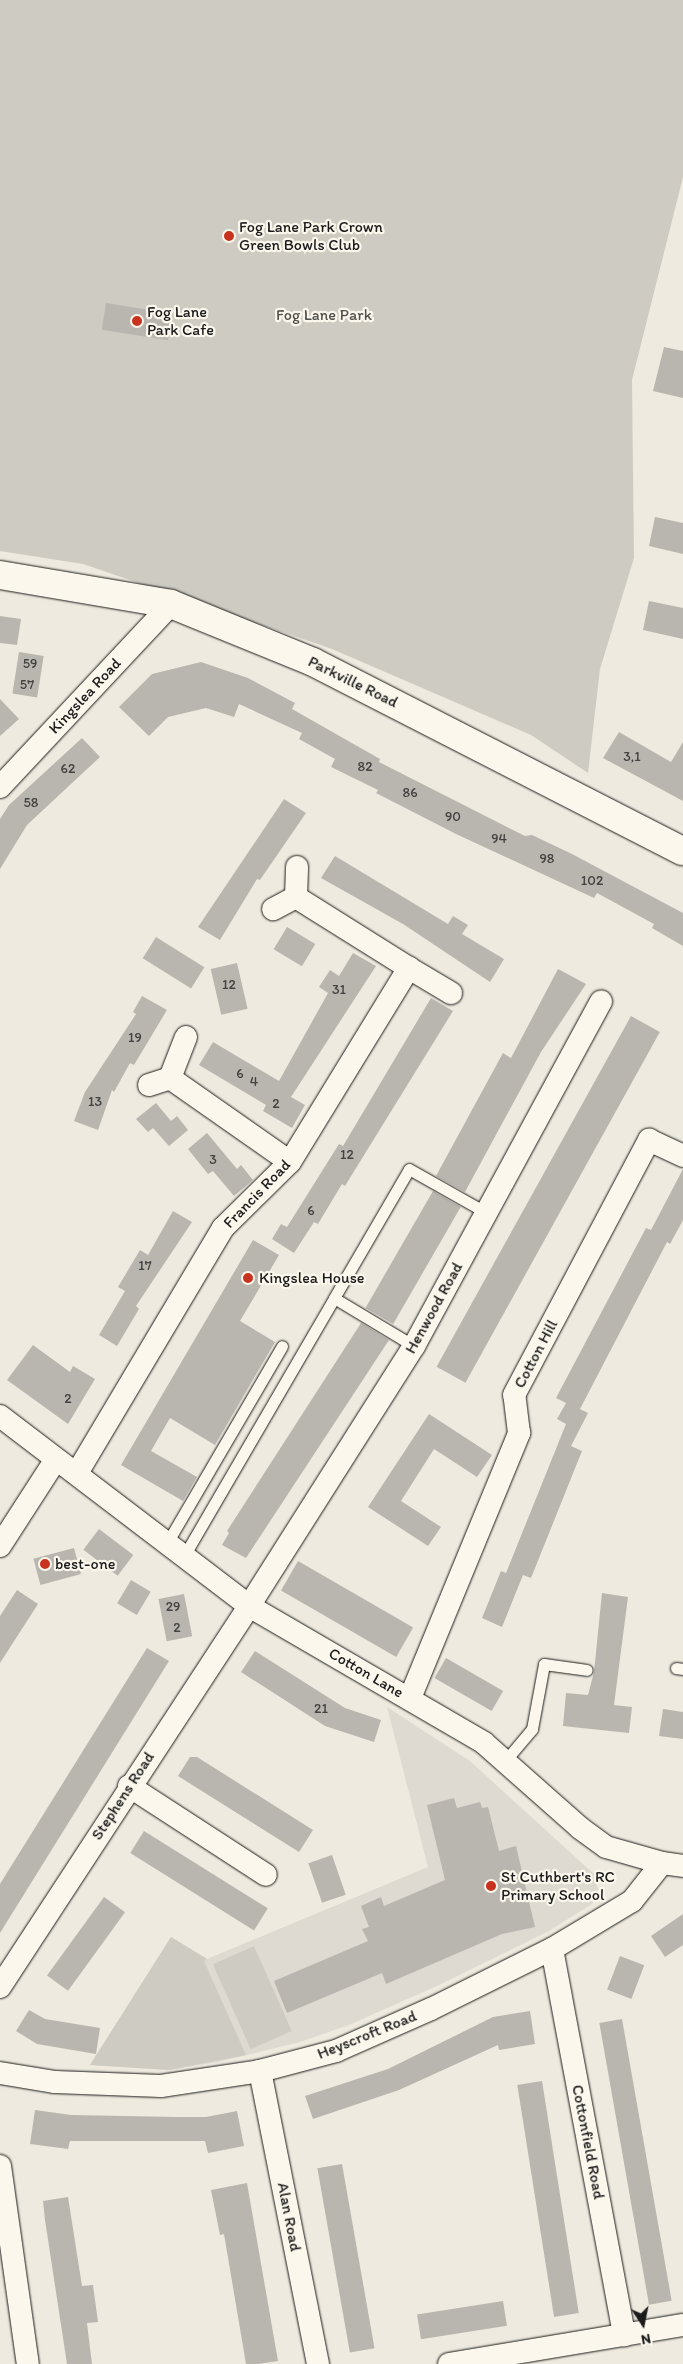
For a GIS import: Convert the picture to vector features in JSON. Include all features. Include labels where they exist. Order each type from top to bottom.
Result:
[{"type":"street","name":"Parkville Road","points":[[0,575],[171,604],[313,662],[683,852]]},
{"type":"street","name":"Kingslea Road","points":[[0,788],[171,604]]},
{"type":"street","points":[[296,897],[298,867]]},
{"type":"street","points":[[274,909],[296,897]]},
{"type":"street","points":[[296,897],[452,993]]},
{"type":"street","name":"Francis Road","points":[[77,1473],[223,1228],[290,1162],[409,968]]},
{"type":"street","name":"Henwood Road","points":[[249,1606],[414,1346],[601,1000]]},
{"type":"street","points":[[170,1078],[186,1037]]},
{"type":"street","points":[[170,1078],[290,1162]]},
{"type":"street","points":[[149,1085],[170,1078]]},
{"type":"street","name":"Cotton Hill","points":[[410,1698],[519,1433],[514,1395],[649,1140],[683,1156]]},
{"type":"street","points":[[0,1416],[56,1459],[0,1546]]},
{"type":"street","name":"Cotton Lane","points":[[56,1459],[77,1473],[249,1606],[410,1698],[484,1743],[580,1828],[606,1846],[672,1865]]},
{"type":"street","name":"Stephens Road","points":[[0,1987],[129,1786],[249,1606]]},
{"type":"street","points":[[129,1786],[266,1875]]},
{"type":"street","name":"Heyscroft Road","points":[[0,2073],[55,2082],[161,2086],[260,2071],[336,2051],[431,2009],[552,1949],[632,1901],[672,1865]]},
{"type":"street","name":"Cottonfield Road","points":[[552,1949],[624,2335]]},
{"type":"street","name":"Alan Road","points":[[260,2071],[318,2364]]},
{"type":"street","points":[[0,2166],[28,2364]]},
{"type":"street","points":[[449,2364],[683,2325]]},
{"type":"lane","points":[[175,1549],[334,1298],[409,1169],[486,1214]]},
{"type":"lane","points":[[334,1298],[414,1346]]},
{"type":"lane","points":[[175,1549],[282,1346]]},
{"type":"lane","points":[[505,1761],[532,1729],[544,1664],[587,1670]]},
{"type":"shaded area","name":"St Cuthbert's RC Primary School","points":[[387,1707],[470,1761],[594,1874],[598,1889],[592,1904],[549,1931],[439,1985],[349,2025],[300,2042],[218,2062],[170,2070],[90,2065],[171,1937],[207,1959],[428,1867]]},
{"type":"green space","name":"Fog Lane Park","points":[[0,0],[683,0],[683,177],[632,380],[634,558],[600,669],[588,773],[531,735],[332,649],[83,564],[0,551]]},
{"type":"green space","points":[[171,1937],[207,1959],[204,1961],[246,2055],[169,2070],[90,2065]]},
{"type":"green space","points":[[254,1946],[292,2031],[251,2049],[213,1964]]},
{"type":"building","points":[[106,303],[172,313],[168,340],[102,330]]},
{"type":"building","points":[[664,347],[683,351],[683,398],[653,391]]},
{"type":"building","points":[[655,517],[683,523],[683,554],[649,546]]},
{"type":"building","points":[[649,601],[683,608],[683,639],[643,630]]},
{"type":"building","points":[[0,616],[21,619],[17,645],[0,643]]},
{"type":"building","points":[[19,652],[44,656],[37,697],[12,693]]},
{"type":"building","points":[[201,662],[248,678],[295,703],[292,709],[380,759],[379,762],[525,836],[532,835],[572,854],[683,913],[683,946],[652,928],[654,924],[597,893],[594,898],[456,834],[376,793],[378,790],[331,767],[335,759],[299,739],[302,733],[239,704],[234,717],[206,708],[168,717],[149,736],[119,707],[152,674]]},
{"type":"building","points":[[0,699],[19,719],[0,736]]},
{"type":"building","points":[[619,732],[671,762],[683,742],[683,801],[603,758]]},
{"type":"building","points":[[82,738],[100,757],[27,825],[0,869],[0,819],[9,805]]},
{"type":"building","points":[[284,799],[306,813],[260,880],[257,879],[220,940],[198,927]]},
{"type":"building","points":[[335,856],[448,924],[453,916],[468,925],[462,934],[504,959],[490,982],[403,924],[321,878]]},
{"type":"building","points":[[287,927],[315,944],[302,966],[274,949]]},
{"type":"building","points":[[156,937],[204,967],[191,988],[143,958]]},
{"type":"building","points":[[353,953],[376,966],[291,1097],[305,1105],[292,1128],[263,1111],[266,1105],[199,1065],[213,1042],[279,1081],[328,993],[319,987],[330,970],[339,976]]},
{"type":"building","points":[[237,963],[248,1009],[221,1015],[211,969]]},
{"type":"building","points":[[558,969],[586,984],[541,1052],[465,1192],[436,1176],[503,1053],[511,1058]]},
{"type":"building","points":[[142,996],[167,1010],[134,1065],[130,1063],[114,1092],[112,1090],[98,1130],[74,1121],[85,1092],[136,1014],[133,1012]]},
{"type":"building","points":[[431,998],[453,1011],[345,1186],[342,1184],[318,1224],[314,1222],[294,1253],[272,1239],[281,1224],[287,1227],[339,1144],[343,1146]]},
{"type":"building","points":[[631,1016],[660,1032],[465,1383],[437,1367]]},
{"type":"building","points":[[156,1103],[171,1121],[177,1116],[188,1130],[169,1146],[153,1128],[148,1132],[136,1119]]},
{"type":"building","points":[[207,1133],[237,1169],[241,1165],[253,1180],[234,1196],[213,1171],[208,1174],[188,1149]]},
{"type":"building","points":[[683,1169],[683,1220],[670,1244],[667,1242],[580,1409],[588,1413],[571,1446],[582,1451],[531,1578],[523,1575],[502,1627],[482,1618],[501,1571],[506,1573],[566,1424],[557,1419],[566,1403],[556,1398],[646,1228],[651,1230]]},
{"type":"building","points":[[433,1191],[461,1207],[393,1324],[366,1308]]},
{"type":"building","points":[[173,1211],[192,1222],[136,1306],[139,1309],[117,1346],[99,1335],[125,1291],[118,1287],[140,1250],[148,1255]]},
{"type":"building","points":[[253,1240],[279,1255],[240,1321],[275,1342],[215,1445],[170,1418],[151,1451],[197,1477],[183,1501],[121,1465]]},
{"type":"building","points":[[361,1323],[389,1340],[246,1558],[222,1545],[229,1533],[227,1531]]},
{"type":"building","points":[[33,1345],[70,1372],[73,1366],[95,1379],[68,1424],[7,1380]]},
{"type":"building","points":[[429,1414],[492,1455],[477,1477],[434,1449],[401,1501],[441,1527],[428,1546],[368,1507]]},
{"type":"building","points":[[99,1529],[133,1555],[118,1576],[83,1550]]},
{"type":"building","points":[[74,1548],[81,1574],[40,1585],[33,1559]]},
{"type":"building","points":[[298,1561],[413,1628],[396,1657],[281,1590]]},
{"type":"building","points":[[131,1580],[151,1592],[137,1615],[117,1603]]},
{"type":"building","points":[[17,1590],[38,1604],[0,1663],[0,1616]]},
{"type":"building","points":[[602,1593],[628,1597],[614,1705],[632,1707],[629,1733],[563,1726],[566,1693],[588,1695],[594,1672]]},
{"type":"building","points":[[184,1594],[192,1636],[167,1641],[158,1599]]},
{"type":"building","points":[[147,1648],[169,1661],[0,1933],[0,1884]]},
{"type":"building","points":[[255,1651],[345,1708],[381,1720],[374,1742],[325,1726],[241,1672]]},
{"type":"building","points":[[446,1658],[503,1691],[492,1711],[434,1678]]},
{"type":"building","points":[[663,1709],[683,1712],[683,1739],[659,1736]]},
{"type":"building","points":[[190,1757],[197,1757],[313,1830],[299,1852],[178,1776]]},
{"type":"building","points":[[454,1798],[457,1808],[480,1802],[482,1808],[488,1807],[499,1851],[516,1846],[535,1927],[502,1934],[386,1984],[382,1973],[287,2013],[274,1981],[368,1941],[362,1929],[369,1927],[361,1906],[381,1897],[384,1906],[445,1880],[427,1805]]},
{"type":"building","points":[[144,1831],[268,1908],[254,1930],[130,1853]]},
{"type":"building","points":[[332,1855],[346,1895],[322,1903],[308,1863]]},
{"type":"building","points":[[104,1897],[125,1912],[68,1991],[47,1975]]},
{"type":"building","points":[[683,1914],[683,1945],[665,1957],[651,1936]]},
{"type":"building","points":[[620,1956],[644,1965],[631,1999],[607,1990]]},
{"type":"building","points":[[29,2010],[45,2019],[100,2028],[96,2054],[37,2044],[16,2031]]},
{"type":"building","points":[[530,2011],[535,2044],[499,2050],[498,2045],[399,2090],[313,2119],[305,2096],[388,2069],[493,2017]]},
{"type":"building","points":[[622,2019],[672,2301],[649,2305],[599,2023]]},
{"type":"building","points":[[542,2081],[579,2313],[554,2317],[517,2085]]},
{"type":"building","points":[[35,2110],[71,2115],[178,2117],[206,2117],[237,2111],[244,2146],[208,2153],[205,2141],[70,2141],[68,2149],[30,2144]]},
{"type":"building","points":[[342,2164],[374,2348],[350,2353],[317,2168]]},
{"type":"building","points":[[247,2183],[278,2361],[258,2364],[246,2364],[224,2234],[220,2235],[211,2190]]},
{"type":"building","points":[[68,2197],[82,2286],[93,2285],[98,2322],[87,2323],[92,2364],[67,2364],[45,2220],[43,2201]]},
{"type":"building","points":[[503,2301],[507,2326],[421,2339],[417,2315]]},
{"type":"place","name":"Fog Lane Park Crown Green Bowls Club","points":[[229,236]]},
{"type":"place","name":"Fog Lane Park Cafe","points":[[137,321]]},
{"type":"place","name":"Kingslea House","points":[[248,1278]]},
{"type":"place","name":"best-one","points":[[45,1564]]},
{"type":"place","name":"St Cuthbert's RC Primary School","points":[[491,1886]]}]
